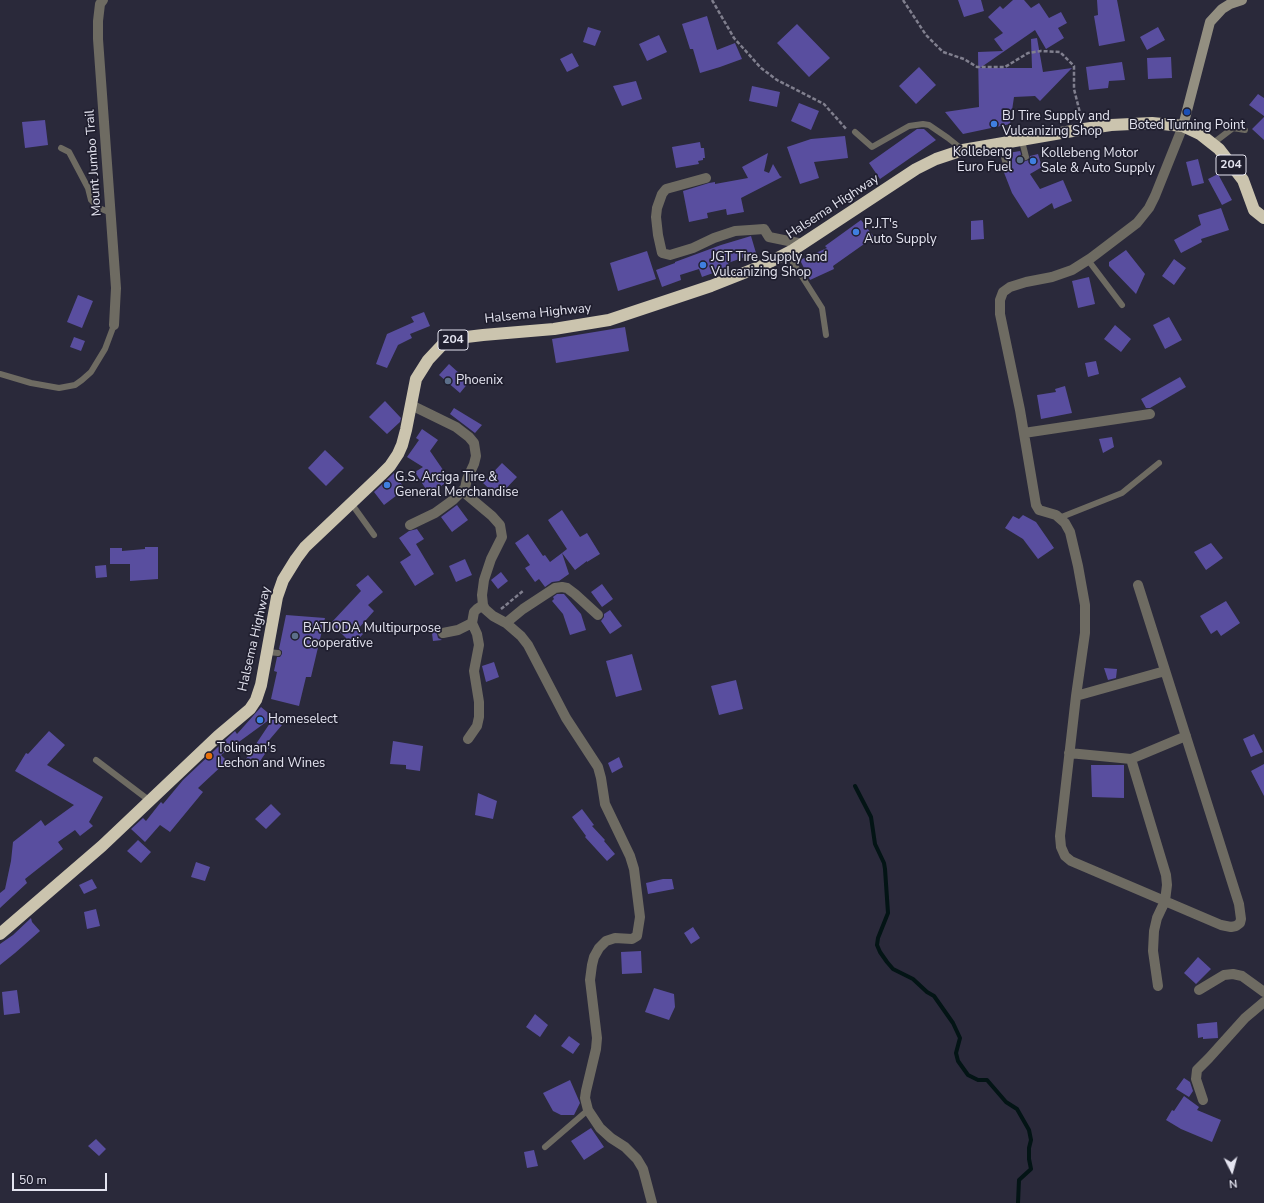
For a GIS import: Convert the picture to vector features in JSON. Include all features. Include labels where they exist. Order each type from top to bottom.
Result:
[{"type":"highway","name":"Halsema Highway","points":[[0,934],[102,846],[218,736],[250,709],[256,700],[273,652],[277,597],[288,570],[305,547],[390,466],[402,445],[416,379],[434,353],[444,344],[458,338],[483,334],[554,329],[609,320],[711,286],[764,265],[787,253],[916,169],[936,159],[963,150],[1084,129],[1111,125],[1152,123],[1183,126],[1200,134],[1218,150],[1242,180],[1254,210],[1264,218]]},
{"type":"main road","points":[[1183,126],[1210,22],[1222,4],[1230,4],[1242,0]]},
{"type":"street","name":"Mount Jumbo Trail","points":[[103,0],[100,4],[98,39],[116,288],[114,325]]},
{"type":"street","points":[[1138,585],[1239,904],[1241,919],[1240,923],[1236,926],[1231,927],[1221,925],[1071,861],[1065,856],[1061,847],[1060,836],[1076,696],[1085,633],[1084,605],[1078,566],[1070,532],[1065,523],[1056,515],[1039,510],[1036,505],[1024,433],[1000,314],[1000,300],[1003,292],[1010,287],[1052,277],[1072,270],[1088,260],[1137,223],[1149,208],[1155,196],[1183,126]]},
{"type":"street","points":[[706,178],[666,189],[662,194],[657,208],[656,217],[662,253],[670,255],[693,248],[735,231],[764,229],[769,237],[802,244]]},
{"type":"street","points":[[410,405],[456,427],[469,436],[474,443],[476,456],[467,479],[465,488],[467,495],[492,516],[502,531],[501,543],[491,559],[484,580],[482,595],[485,609],[493,616],[506,623],[521,636],[528,645],[566,718],[598,767],[605,804],[630,856],[634,869],[640,917],[637,936],[632,939],[615,938],[606,941],[594,956],[592,965],[590,980],[597,1038],[596,1049],[586,1091],[586,1098],[588,1110],[600,1128],[610,1138],[625,1147],[637,1159],[643,1169],[652,1203]]},
{"type":"street","points":[[1024,433],[1150,414]]},
{"type":"street","points":[[410,525],[435,513],[453,500],[465,488]]},
{"type":"street","points":[[506,623],[523,609],[555,588],[562,587],[575,594],[598,615]]},
{"type":"street","points":[[468,739],[478,726],[479,717],[479,702],[474,671],[479,645],[472,623],[474,612],[484,605]]},
{"type":"street","points":[[443,633],[458,630],[472,623]]},
{"type":"street","points":[[1076,696],[1166,671]]},
{"type":"street","points":[[1070,752],[1131,759],[1186,736]]},
{"type":"street","points":[[1131,759],[1166,875],[1167,885],[1165,901],[1157,918],[1154,931],[1153,951],[1158,986]]},
{"type":"street","points":[[1199,990],[1224,975],[1233,974],[1242,976],[1264,992]]},
{"type":"street","points":[[1203,1100],[1196,1079],[1197,1070],[1245,1018],[1264,1002]]},
{"type":"lane","points":[[856,132],[872,147],[909,126],[923,124],[929,125],[963,150]]},
{"type":"lane","points":[[1212,144],[1233,128],[1245,130]]},
{"type":"lane","points":[[1022,140],[1026,158],[1023,158]]},
{"type":"lane","points":[[1001,144],[1005,161],[1008,160]]},
{"type":"lane","points":[[61,148],[69,152],[88,188],[92,200],[99,208],[111,213]]},
{"type":"lane","points":[[787,253],[822,308],[826,335]]},
{"type":"lane","points":[[1088,260],[1122,305]]},
{"type":"lane","points":[[0,374],[31,383],[59,388],[75,385],[91,372],[105,349],[114,325]]},
{"type":"lane","points":[[1059,518],[1122,493],[1159,463]]},
{"type":"lane","points":[[352,503],[374,535]]},
{"type":"lane","points":[[96,760],[150,801]]},
{"type":"lane","points":[[545,1147],[588,1110]]},
{"type":"path","points":[[712,0],[734,38],[761,68],[777,80],[824,104],[847,131]]},
{"type":"path","points":[[903,0],[926,35],[943,52],[964,59],[977,67],[1005,67],[1028,53],[1041,51],[1060,52],[1074,66],[1074,89],[1084,129]]},
{"type":"path","points":[[493,616],[523,591]]},
{"type":"building","points":[[958,0],[981,0],[984,11],[964,17]]},
{"type":"building","points":[[1013,0],[1024,0],[1031,8],[1039,3],[1049,18],[1061,12],[1067,23],[1058,28],[1064,38],[1046,49],[1035,30],[980,68],[1032,68],[1031,39],[1037,38],[1043,72],[1072,68],[1040,101],[1035,96],[1014,97],[1010,124],[963,134],[945,112],[979,107],[978,52],[1003,51],[994,39],[1003,33],[988,17],[1000,6],[1003,9]]},
{"type":"building","points":[[1097,0],[1117,0],[1125,41],[1099,46],[1094,16],[1098,15]]},
{"type":"building","points":[[707,16],[717,50],[735,43],[742,59],[700,73],[693,49],[690,49],[682,24]]},
{"type":"building","points":[[797,24],[830,58],[809,77],[777,43]]},
{"type":"building","points":[[588,27],[601,31],[595,46],[583,42]]},
{"type":"building","points":[[1158,27],[1165,40],[1147,50],[1140,37]]},
{"type":"building","points":[[659,35],[667,52],[647,61],[639,44]]},
{"type":"building","points":[[572,53],[579,66],[567,72],[560,59]]},
{"type":"building","points":[[1171,57],[1172,78],[1148,79],[1147,58]]},
{"type":"building","points":[[1122,62],[1125,80],[1109,81],[1108,88],[1089,90],[1086,67]]},
{"type":"building","points":[[919,67],[936,85],[916,104],[899,86]]},
{"type":"building","points":[[636,81],[642,99],[622,106],[613,86]]},
{"type":"building","points":[[752,86],[780,92],[777,107],[749,101]]},
{"type":"building","points":[[1258,94],[1264,98],[1264,116],[1249,105]]},
{"type":"building","points":[[799,103],[819,111],[811,130],[791,121]]},
{"type":"building","points":[[1264,117],[1264,140],[1252,129]]},
{"type":"building","points":[[45,120],[48,145],[25,148],[22,122]]},
{"type":"building","points":[[917,129],[924,129],[936,140],[880,179],[869,163]]},
{"type":"building","points":[[845,136],[848,158],[814,162],[819,178],[800,184],[787,147],[811,139]]},
{"type":"building","points":[[700,142],[701,148],[704,148],[705,158],[698,161],[699,164],[676,168],[672,147]]},
{"type":"building","points":[[1020,151],[1021,154],[1019,159],[1022,162],[1029,160],[1030,156],[1038,154],[1042,167],[1030,174],[1040,189],[1063,180],[1072,201],[1054,209],[1052,203],[1028,218],[1012,193],[1003,170],[1009,168],[1009,164],[1012,161],[1012,158],[1008,156],[1008,153]]},
{"type":"building","points":[[768,153],[764,171],[769,173],[773,164],[782,177],[741,198],[744,212],[727,215],[726,209],[707,213],[708,218],[689,222],[683,191],[709,183],[715,182],[715,184],[748,178],[742,167]]},
{"type":"building","points":[[1198,159],[1204,183],[1192,186],[1186,162]]},
{"type":"building","points":[[1218,174],[1232,200],[1222,205],[1208,179]]},
{"type":"building","points":[[1221,208],[1229,230],[1201,239],[1202,242],[1181,253],[1174,240],[1201,225],[1198,215]]},
{"type":"building","points":[[861,220],[874,237],[833,266],[834,269],[810,280],[800,260],[827,248],[825,246]]},
{"type":"building","points":[[983,220],[984,239],[971,240],[971,221]]},
{"type":"building","points":[[751,236],[756,253],[728,263],[730,267],[702,277],[699,269],[680,275],[681,280],[662,287],[656,270],[721,245]]},
{"type":"building","points":[[1126,250],[1145,274],[1136,294],[1109,266],[1109,262]]},
{"type":"building","points":[[647,251],[656,279],[618,291],[610,263]]},
{"type":"building","points":[[1174,259],[1186,268],[1174,285],[1162,276]]},
{"type":"building","points":[[1089,277],[1095,304],[1078,308],[1072,281]]},
{"type":"building","points":[[78,295],[93,301],[82,328],[67,322]]},
{"type":"building","points":[[424,312],[430,326],[410,334],[412,338],[398,345],[387,368],[376,364],[387,334],[414,322],[411,317]]},
{"type":"building","points":[[1169,317],[1182,340],[1165,349],[1153,325]]},
{"type":"building","points":[[1115,325],[1131,339],[1121,352],[1104,339]]},
{"type":"building","points":[[625,327],[629,351],[556,363],[552,339]]},
{"type":"building","points":[[74,337],[85,341],[81,351],[70,347]]},
{"type":"building","points":[[1096,361],[1099,374],[1088,377],[1085,363]]},
{"type":"building","points":[[449,364],[469,382],[460,393],[439,375]]},
{"type":"building","points":[[1180,377],[1186,387],[1150,408],[1146,408],[1141,399]]},
{"type":"building","points":[[1065,386],[1072,413],[1041,419],[1037,395],[1056,392],[1055,389]]},
{"type":"building","points":[[385,401],[401,418],[400,422],[387,434],[369,417]]},
{"type":"building","points":[[454,408],[482,425],[475,433],[450,414]]},
{"type":"building","points":[[422,429],[438,440],[430,451],[450,480],[429,494],[415,472],[423,467],[407,457],[419,440],[416,438]]},
{"type":"building","points":[[1112,437],[1114,447],[1103,453],[1099,439]]},
{"type":"building","points":[[325,450],[344,468],[326,486],[308,468]]},
{"type":"building","points":[[502,463],[517,477],[498,497],[483,483]]},
{"type":"building","points":[[394,473],[405,489],[384,505],[374,492]]},
{"type":"building","points":[[457,505],[468,520],[452,532],[441,517]]},
{"type":"building","points":[[562,510],[580,537],[587,533],[600,554],[575,570],[562,553],[567,549],[548,520]]},
{"type":"building","points":[[1023,515],[1036,522],[1054,548],[1038,559],[1023,539],[1005,528],[1013,516],[1019,519]]},
{"type":"building","points":[[417,529],[424,539],[416,544],[434,574],[415,586],[400,562],[411,555],[399,538],[409,531]]},
{"type":"building","points":[[528,534],[543,556],[545,555],[550,562],[562,553],[569,574],[559,581],[552,582],[545,587],[539,579],[535,582],[525,568],[530,565],[515,543]]},
{"type":"building","points":[[1211,543],[1223,558],[1206,570],[1194,552]]},
{"type":"building","points":[[145,547],[158,547],[158,579],[130,581],[130,564],[110,564],[110,548],[122,548],[122,551],[145,549]]},
{"type":"building","points":[[465,559],[472,575],[456,582],[449,566]]},
{"type":"building","points":[[106,565],[107,577],[96,578],[95,566]]},
{"type":"building","points":[[501,572],[508,581],[498,589],[491,580]]},
{"type":"building","points":[[368,575],[383,592],[368,605],[374,611],[358,629],[363,634],[353,645],[331,623],[361,591],[356,585]]},
{"type":"building","points":[[602,584],[613,599],[602,607],[591,592]]},
{"type":"building","points":[[557,594],[564,594],[581,614],[586,630],[570,635],[563,614],[552,601],[554,599],[553,597]]},
{"type":"building","points":[[1226,601],[1240,623],[1221,636],[1217,630],[1211,634],[1200,616]]},
{"type":"building","points":[[610,610],[622,626],[610,634],[601,621],[604,614]]},
{"type":"building","points":[[286,615],[325,618],[311,677],[306,677],[299,706],[271,699],[277,672],[274,671],[277,657],[280,657],[282,654],[282,651],[279,649]]},
{"type":"building","points":[[441,625],[437,631],[437,634],[438,638],[442,640],[433,641],[431,626]]},
{"type":"building","points":[[632,654],[642,690],[616,697],[606,661]]},
{"type":"building","points":[[494,662],[499,677],[486,682],[482,666]]},
{"type":"building","points":[[1104,668],[1117,669],[1116,678],[1108,680]]},
{"type":"building","points":[[736,680],[743,709],[719,715],[711,686]]},
{"type":"building","points":[[261,707],[273,717],[221,755],[227,761],[198,788],[203,792],[170,832],[160,825],[145,842],[131,829],[143,818],[146,821],[161,802],[163,804],[183,780],[235,731],[237,734]]},
{"type":"building","points":[[274,717],[282,725],[265,745],[269,748],[256,767],[246,759]]},
{"type":"building","points":[[49,731],[65,745],[47,765],[103,797],[89,822],[93,826],[80,836],[75,830],[58,842],[63,849],[25,879],[27,883],[0,908],[0,893],[5,889],[11,861],[13,842],[41,820],[45,826],[74,805],[15,771],[26,753],[28,754]]},
{"type":"building","points":[[1254,734],[1263,752],[1251,757],[1243,739]]},
{"type":"building","points":[[393,741],[423,746],[420,771],[406,769],[406,765],[390,764]]},
{"type":"building","points":[[619,757],[623,767],[612,773],[608,763]]},
{"type":"building","points":[[1264,764],[1264,796],[1251,771]]},
{"type":"building","points":[[1091,765],[1124,765],[1124,798],[1092,797]]},
{"type":"building","points":[[478,793],[497,801],[493,819],[475,815]]},
{"type":"building","points":[[271,804],[281,814],[266,829],[255,819]]},
{"type":"building","points":[[582,809],[594,825],[592,826],[615,854],[607,861],[585,837],[586,836],[572,817]]},
{"type":"building","points":[[138,840],[151,852],[141,863],[127,851]]},
{"type":"building","points":[[196,862],[210,867],[205,881],[191,877]]},
{"type":"building","points":[[92,879],[97,888],[84,894],[79,885]]},
{"type":"building","points":[[663,879],[672,879],[674,889],[648,894],[646,883]]},
{"type":"building","points":[[96,909],[100,926],[87,929],[84,912]]},
{"type":"building","points":[[31,918],[32,922],[40,931],[0,965],[0,944],[13,935]]},
{"type":"building","points":[[693,927],[700,938],[691,944],[684,933]]},
{"type":"building","points":[[641,951],[642,973],[622,974],[621,952]]},
{"type":"building","points":[[1198,957],[1211,969],[1196,984],[1184,973]]},
{"type":"building","points":[[654,988],[674,994],[675,1007],[669,1020],[645,1012]]},
{"type":"building","points":[[17,990],[20,1013],[4,1015],[2,992]]},
{"type":"building","points":[[535,1014],[548,1025],[540,1037],[526,1027]]},
{"type":"building","points":[[1217,1022],[1218,1038],[1198,1038],[1197,1024]]},
{"type":"building","points":[[569,1036],[580,1044],[573,1054],[561,1046]]},
{"type":"building","points":[[1184,1078],[1190,1082],[1193,1091],[1189,1097],[1176,1089]]},
{"type":"building","points":[[570,1080],[580,1103],[574,1115],[561,1115],[553,1111],[543,1093]]},
{"type":"building","points":[[1184,1096],[1199,1107],[1197,1110],[1221,1120],[1212,1142],[1181,1129],[1166,1120]]},
{"type":"building","points":[[591,1128],[604,1147],[584,1160],[571,1141]]},
{"type":"building","points":[[96,1139],[106,1149],[99,1156],[88,1146]]},
{"type":"building","points":[[534,1150],[538,1166],[527,1168],[524,1152]]},
{"type":"waterway","points":[[855,786],[871,817],[875,844],[884,863],[885,869],[888,913],[878,938],[877,945],[880,952],[893,969],[913,979],[927,992],[934,996],[953,1023],[960,1038],[956,1053],[958,1061],[968,1075],[978,1080],[987,1080],[1006,1102],[1017,1109],[1029,1130],[1031,1140],[1029,1148],[1031,1169],[1019,1180],[1018,1203]]},
{"type":"place","name":"Boted Turning Point","points":[[1187,112]]},
{"type":"place","name":"BJ Tire Supply and Vulcanizing Shop","points":[[994,124]]},
{"type":"place","name":"Kollebeng Euro Fuel","points":[[1020,160]]},
{"type":"place","name":"Kollebeng Motor Sale & Auto Supply","points":[[1033,161]]},
{"type":"place","name":"P.J.T's Auto Supply","points":[[856,232]]},
{"type":"place","name":"JGT Tire Supply and Vulcanizing Shop","points":[[703,265]]},
{"type":"place","name":"Phoenix","points":[[448,381]]},
{"type":"place","name":"G.S. Arciga Tire & General Merchandise","points":[[387,485]]},
{"type":"place","name":"BATJODA Multipurpose Cooperative","points":[[295,636]]},
{"type":"place","name":"Homeselect","points":[[260,720]]},
{"type":"place","name":"Tolingan's Lechon and Wines","points":[[209,756]]}]
